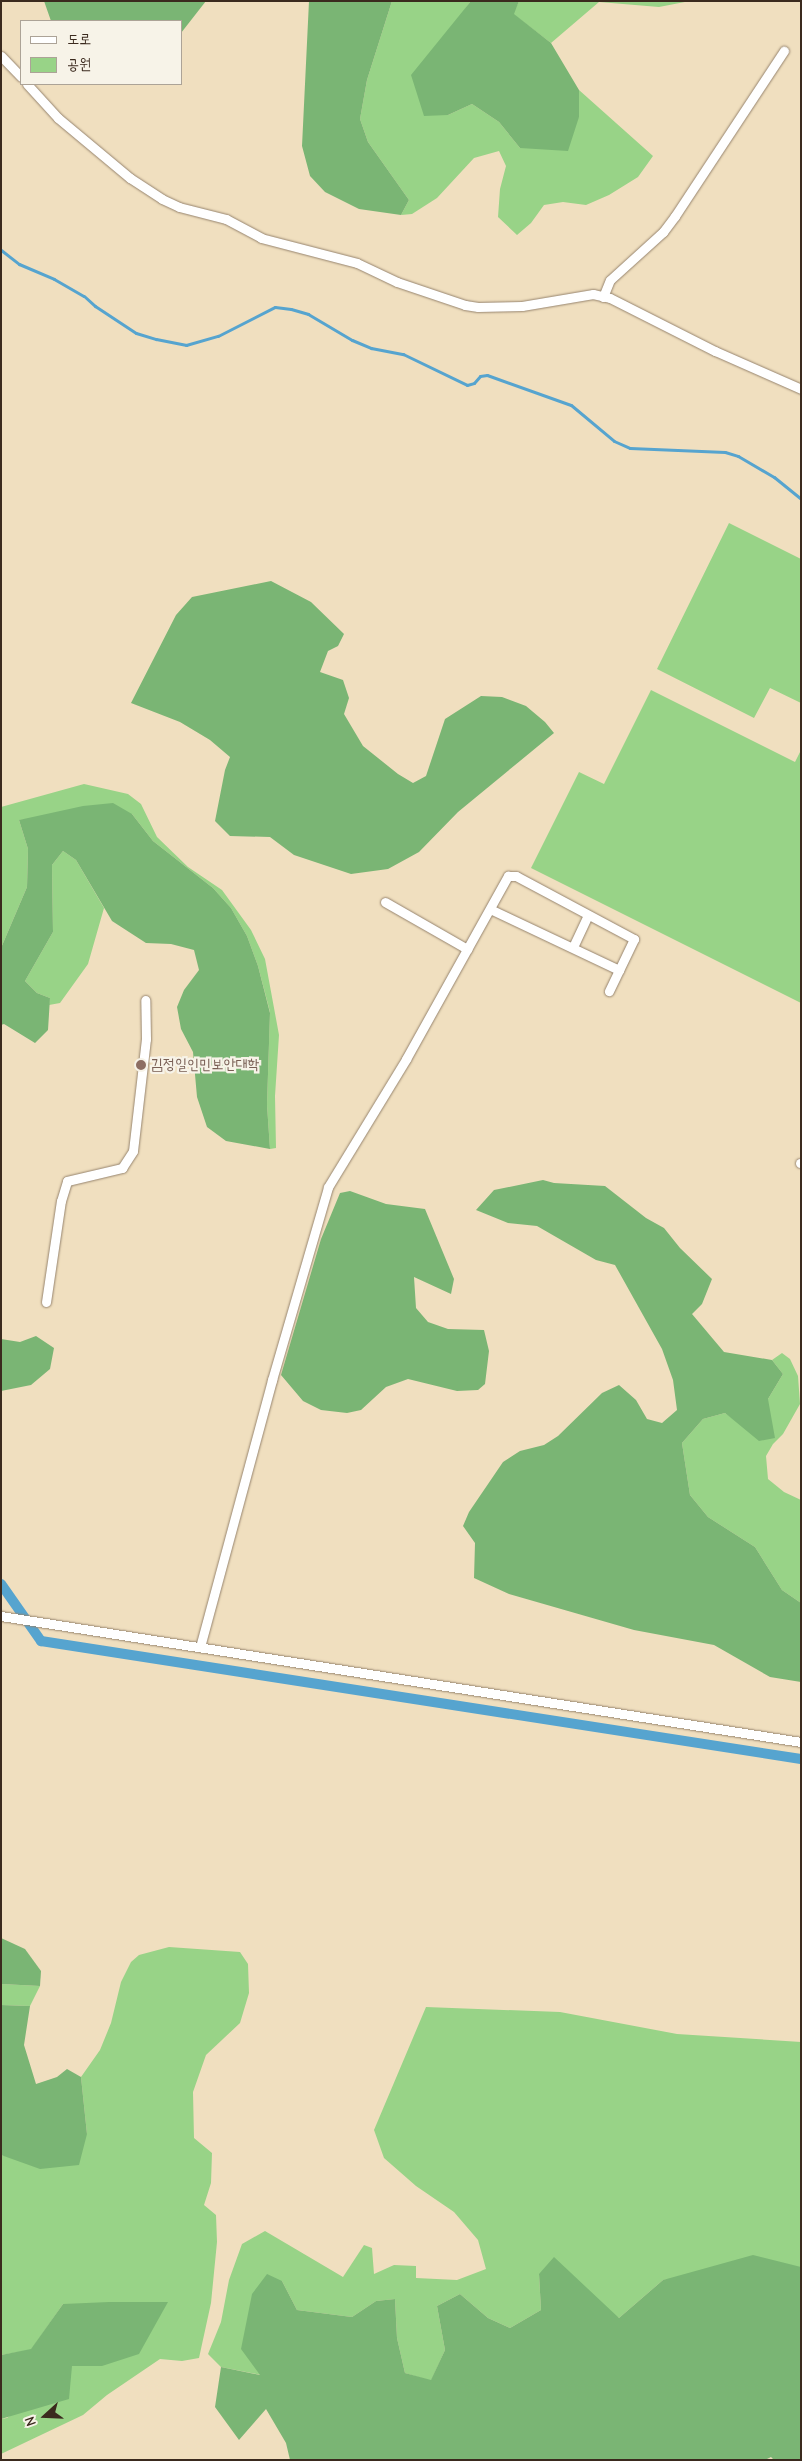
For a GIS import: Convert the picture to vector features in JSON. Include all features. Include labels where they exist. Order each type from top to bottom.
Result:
[{"type":"street","points":[[603,297],[610,280],[663,232],[675,216],[784,51]]},
{"type":"street","points":[[1,56],[20,75]]},
{"type":"street","points":[[28,85],[44,104],[71,129],[130,178],[162,199],[180,207],[226,220],[261,238],[357,263],[397,282],[466,305],[478,307],[522,306],[594,294],[624,305],[715,351],[801,389]]},
{"type":"street","points":[[200,1647],[272,1380],[328,1187],[406,1059],[508,876],[516,876],[634,939],[609,991]]},
{"type":"street","points":[[385,902],[467,949]]},
{"type":"street","points":[[490,909],[619,970]]},
{"type":"street","points":[[573,947],[588,915]]},
{"type":"street","points":[[46,1302],[61,1201],[67,1181],[122,1168],[133,1151],[146,1039],[145,1000]]},
{"type":"street","points":[[1,1616],[801,1742]]},
{"type":"green space","points":[[44,1],[206,1],[182,32],[182,20],[51,20]]},
{"type":"green space","points":[[309,1],[392,1],[367,80],[360,119],[368,142],[409,200],[401,215],[359,209],[325,192],[310,176],[302,146]]},
{"type":"green space","points":[[392,1],[471,1],[465,9],[448,115],[472,104],[499,122],[520,148],[579,117],[579,90],[653,156],[638,177],[609,195],[586,205],[563,202],[544,205],[531,223],[517,235],[498,217],[500,189],[506,166],[499,151],[474,158],[437,198],[412,214],[401,215],[409,200],[368,142],[360,119],[367,80]]},
{"type":"green space","points":[[471,1],[519,1],[514,14],[551,43],[579,90],[579,117],[568,151],[520,148],[499,122],[472,104],[448,115],[424,116],[411,75]]},
{"type":"green space","points":[[519,1],[690,1],[659,7],[599,2],[551,43],[513,14]]},
{"type":"green space","points":[[729,523],[801,559],[801,703],[770,688],[754,718],[657,669]]},
{"type":"green space","points":[[271,581],[311,602],[344,634],[338,646],[328,651],[320,672],[343,680],[349,698],[344,714],[363,746],[398,774],[413,783],[426,776],[445,719],[481,696],[502,697],[526,706],[545,722],[554,733],[458,812],[419,852],[388,869],[351,874],[294,855],[270,837],[230,836],[215,821],[225,770],[230,757],[210,740],[180,722],[131,703],[176,615],[192,597]]},
{"type":"green space","points":[[651,690],[795,762],[801,750],[801,1003],[531,868],[579,772],[604,784]]},
{"type":"green space","points":[[84,784],[128,794],[141,804],[157,837],[188,867],[222,890],[251,930],[265,959],[279,1035],[275,1096],[276,1148],[270,1149],[267,1105],[270,1012],[258,966],[247,936],[231,908],[213,888],[153,841],[132,814],[19,820],[28,849],[27,887],[1,948],[1,807]]},
{"type":"green space","points":[[113,803],[132,814],[153,841],[213,888],[231,908],[247,936],[258,966],[270,1013],[267,1105],[270,1149],[226,1141],[207,1127],[197,1097],[193,1052],[181,1029],[177,1007],[184,990],[199,970],[194,950],[171,944],[146,943],[112,921],[76,860],[63,851],[52,865],[53,932],[25,981],[37,993],[50,998],[48,1030],[35,1043],[4,1024],[1,1025],[1,948],[27,887],[28,849],[19,820],[83,806]]},
{"type":"green space","points":[[63,851],[76,860],[104,908],[88,964],[60,1003],[49,1005],[50,998],[37,993],[25,981],[53,932],[52,865]]},
{"type":"green space","points":[[543,1180],[554,1183],[605,1186],[646,1218],[664,1228],[680,1248],[712,1279],[702,1304],[692,1314],[724,1352],[772,1360],[783,1374],[768,1399],[775,1438],[759,1441],[725,1413],[703,1419],[682,1443],[690,1495],[708,1517],[755,1547],[782,1590],[801,1603],[801,1682],[770,1677],[714,1645],[634,1630],[509,1594],[474,1578],[475,1543],[463,1526],[469,1512],[503,1462],[520,1451],[544,1445],[558,1436],[602,1393],[619,1385],[636,1400],[647,1419],[662,1423],[677,1410],[673,1380],[662,1349],[615,1265],[596,1260],[537,1226],[508,1223],[476,1210],[494,1190]]},
{"type":"green space","points":[[350,1191],[386,1204],[425,1209],[454,1279],[451,1294],[414,1277],[416,1308],[428,1322],[448,1329],[484,1330],[489,1351],[485,1384],[478,1390],[457,1391],[408,1379],[386,1387],[361,1410],[347,1413],[321,1410],[303,1401],[281,1375],[321,1239],[340,1193]]},
{"type":"green space","points":[[36,1336],[54,1348],[50,1369],[31,1385],[1,1391],[1,1339],[20,1342]]},
{"type":"green space","points":[[782,1353],[790,1359],[798,1376],[800,1404],[783,1434],[773,1444],[766,1456],[768,1479],[784,1492],[801,1500],[801,1603],[782,1590],[755,1547],[708,1517],[690,1495],[682,1443],[703,1419],[725,1413],[739,1423],[768,1399],[783,1374],[772,1360]]},
{"type":"green space","points":[[1,1938],[25,1949],[41,1971],[40,1986],[1,1984]]},
{"type":"green space","points":[[169,1947],[240,1952],[248,1964],[249,1993],[240,2023],[206,2055],[193,2092],[194,2138],[212,2153],[211,2183],[204,2205],[216,2215],[217,2242],[211,2303],[199,2358],[182,2361],[160,2359],[107,2395],[83,2415],[1,2454],[1,2419],[7,2418],[72,2366],[102,2366],[63,2304],[31,2350],[1,2355],[1,2155],[9,2157],[87,2134],[81,2077],[100,2050],[111,2023],[121,1982],[131,1962],[139,1955]]},
{"type":"green space","points":[[1,1984],[40,1986],[30,2006],[1,2005]]},
{"type":"green space","points":[[1,2005],[30,2006],[24,2045],[36,2084],[57,2077],[67,2069],[81,2077],[87,2134],[79,2165],[40,2169],[1,2155]]},
{"type":"green space","points":[[426,2007],[560,2012],[677,2034],[801,2042],[801,2267],[663,2280],[619,2318],[539,2274],[541,2310],[510,2328],[488,2318],[460,2294],[437,2306],[445,2350],[431,2381],[405,2373],[397,2338],[395,2299],[376,2301],[352,2317],[297,2310],[282,2281],[261,2375],[221,2367],[208,2354],[221,2322],[229,2280],[242,2244],[265,2231],[343,2277],[364,2245],[372,2248],[374,2274],[394,2265],[416,2266],[416,2278],[457,2280],[486,2269],[478,2240],[454,2212],[416,2186],[384,2158],[374,2130]]},
{"type":"green space","points":[[753,2255],[801,2267],[801,2460],[774,2460],[771,2457],[765,2460],[290,2460],[286,2443],[266,2409],[239,2440],[215,2407],[221,2367],[260,2375],[241,2349],[252,2294],[267,2274],[282,2281],[297,2310],[352,2317],[376,2301],[395,2299],[397,2338],[405,2373],[431,2380],[445,2350],[437,2306],[460,2294],[488,2318],[510,2328],[541,2310],[539,2274],[554,2257],[619,2318],[663,2280]]},
{"type":"green space","points":[[168,2302],[139,2354],[102,2366],[72,2366],[69,2399],[1,2419],[1,2355],[31,2349],[63,2304]]},
{"type":"waterway","points":[[1,250],[19,264],[54,279],[84,296],[95,306],[136,333],[186,345],[218,336],[275,307],[291,309],[308,314],[352,340],[371,348],[403,354],[467,385],[474,383],[480,376],[487,375],[571,405],[614,441],[630,448],[725,452],[738,456],[774,477],[801,499]]},
{"type":"waterway","points":[[1,1584],[41,1641],[801,1759]]},
{"type":"place","name":"김정일인민보안대학","points":[[141,1065]]}]
